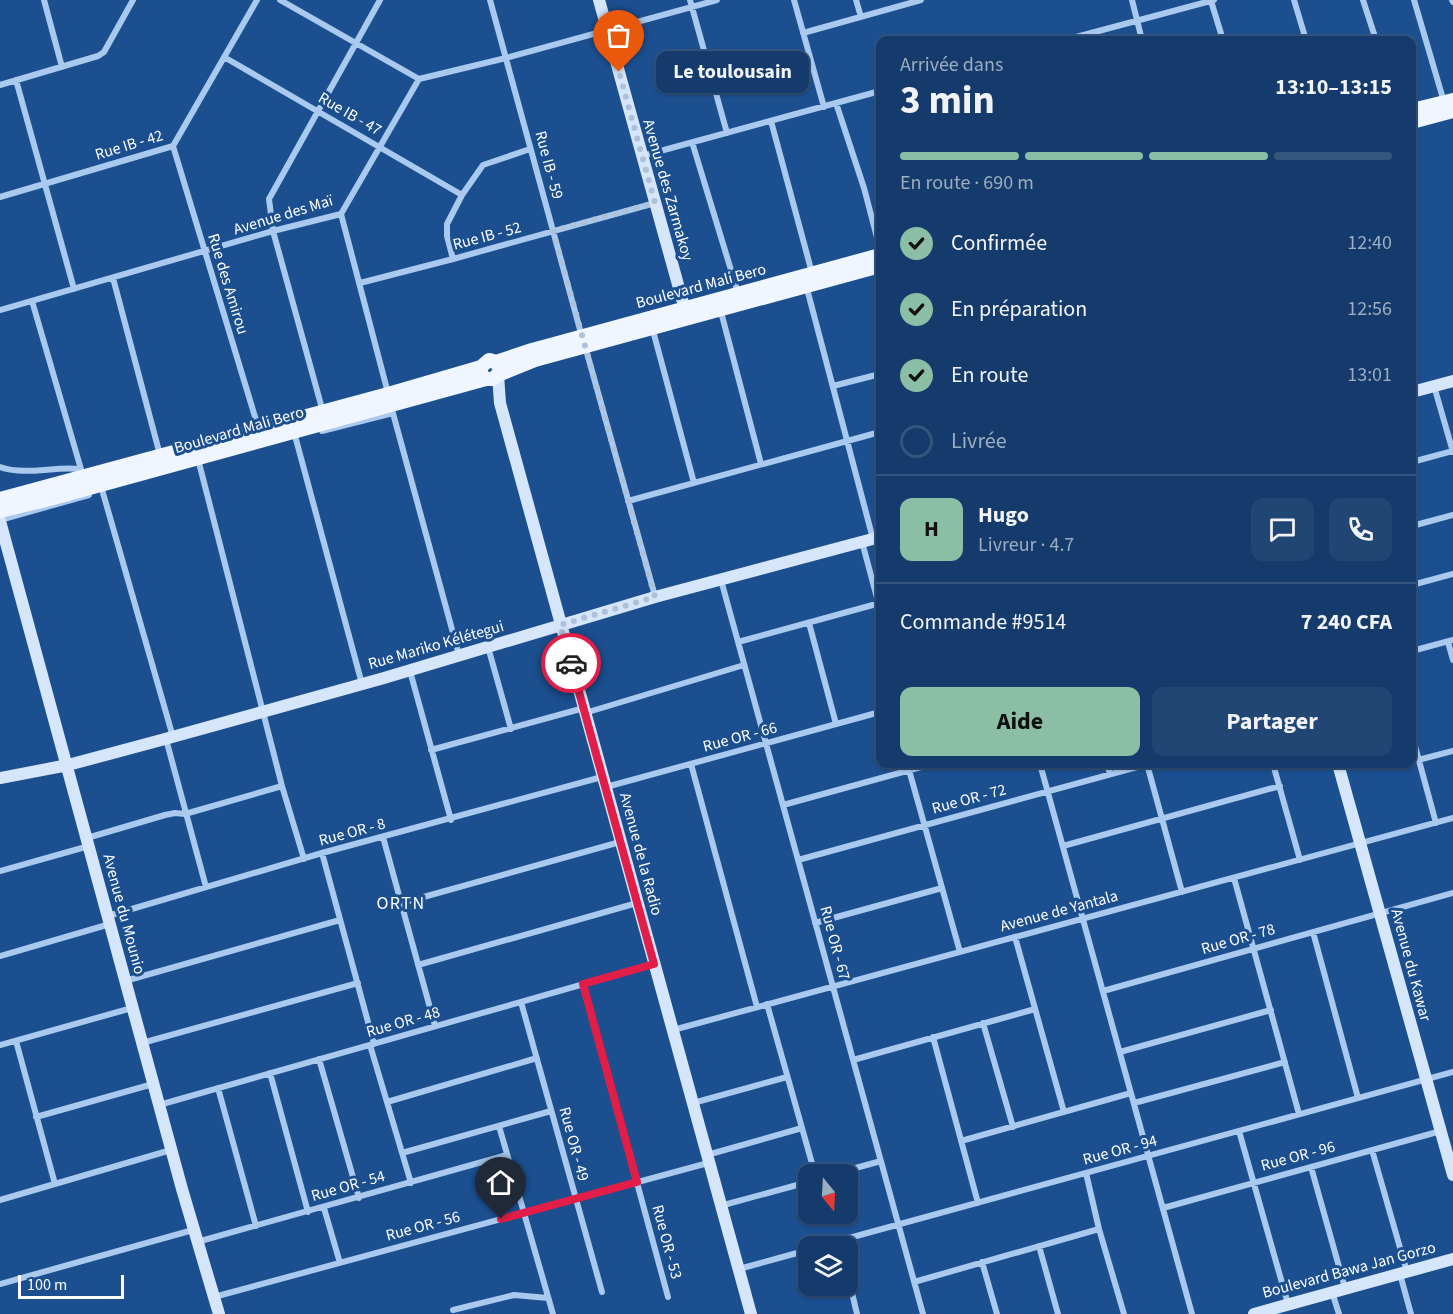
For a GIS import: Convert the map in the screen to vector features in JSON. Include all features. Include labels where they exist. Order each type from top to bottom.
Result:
[{"type":"main road","points":[[1416,109],[1450,104]]},
{"type":"main road","points":[[1416,120],[1450,104]]},
{"type":"main road","name":"Boulevard Mali Bero","points":[[0,499],[197,457],[391,404],[490,370],[535,360],[584,342],[876,256]]},
{"type":"main road","name":"Boulevard Mali Bero","points":[[719,304],[738,293],[876,267]]},
{"type":"main road","name":"Boulevard Mali Bero","points":[[0,511],[160,457],[197,457],[259,429],[294,430],[323,412],[391,404]]},
{"type":"street","points":[[44,0],[62,67]]},
{"type":"street","points":[[0,85],[93,59],[104,52],[133,0]]},
{"type":"street","name":"Rue IB - 42","points":[[0,197],[173,146],[257,0]]},
{"type":"street","points":[[280,0],[418,79],[506,58],[691,4],[717,0]]},
{"type":"street","points":[[323,412],[273,231],[268,199],[380,0]]},
{"type":"street","name":"Rue IB - 59","points":[[490,0],[655,597]]},
{"type":"street","name":"Avenue des Zarmakoy","points":[[599,0],[686,313]]},
{"type":"street","points":[[794,0],[824,106]]},
{"type":"street","points":[[856,0],[861,17]]},
{"type":"street","points":[[803,33],[921,0]]},
{"type":"street","points":[[1132,0],[1141,36]]},
{"type":"street","points":[[1080,36],[1213,0],[1222,36]]},
{"type":"street","points":[[1294,0],[1305,36]]},
{"type":"street","points":[[1363,0],[1375,36]]},
{"type":"street","points":[[1414,0],[1450,104]]},
{"type":"street","points":[[691,4],[727,133]]},
{"type":"street","name":"Rue IB - 47","points":[[224,57],[462,195]]},
{"type":"street","name":"Avenue des Maï","points":[[0,310],[273,231],[341,214],[418,79]]},
{"type":"street","points":[[16,80],[74,289]]},
{"type":"street","points":[[642,156],[876,92]]},
{"type":"street","points":[[836,103],[864,188],[876,234]]},
{"type":"street","points":[[771,121],[833,386],[872,540],[876,572]]},
{"type":"street","points":[[692,142],[738,293]]},
{"type":"street","name":"Rue des Amirou","points":[[173,146],[259,429]]},
{"type":"street","points":[[453,259],[446,230],[462,195],[483,165],[530,149]]},
{"type":"street","name":"Rue IB - 52","points":[[360,283],[655,203]]},
{"type":"street","points":[[341,214],[459,656]]},
{"type":"street","points":[[113,278],[160,457]]},
{"type":"street","points":[[32,301],[93,479],[169,738],[185,814],[206,887]]},
{"type":"street","points":[[719,304],[761,464]]},
{"type":"street","points":[[651,323],[694,483]]},
{"type":"street","name":"Avenue de la Radio","points":[[490,370],[751,1314]]},
{"type":"street","points":[[833,386],[876,375]]},
{"type":"street","points":[[1416,392],[1453,381]]},
{"type":"street","points":[[1416,461],[1453,452],[1434,386]]},
{"type":"street","points":[[294,430],[362,684]]},
{"type":"street","points":[[628,501],[876,433]]},
{"type":"street","points":[[197,457],[282,786],[304,859]]},
{"type":"street","points":[[0,467],[11,471],[43,471],[68,467],[93,479]]},
{"type":"street","name":"Boulevard Mali Bero","points":[[0,521],[93,479]]},
{"type":"street","points":[[1416,525],[1453,515]]},
{"type":"street","name":"Avenue du Mounio","points":[[0,521],[193,1230],[219,1314]]},
{"type":"street","name":"Rue Mariko Kélétegui","points":[[0,778],[68,765],[169,738],[459,656],[655,597],[872,540]]},
{"type":"street","points":[[1416,584],[1453,574]]},
{"type":"street","name":"Rue OR - 67","points":[[721,580],[923,1314]]},
{"type":"street","points":[[738,642],[876,606]]},
{"type":"street","points":[[809,623],[836,724]]},
{"type":"street","points":[[1416,650],[1450,641],[1453,660]]},
{"type":"street","points":[[488,647],[511,729]]},
{"type":"street","points":[[431,750],[585,711],[744,665]]},
{"type":"street","points":[[410,670],[451,820]]},
{"type":"street","name":"Rue OR - 66","points":[[604,782],[691,764],[876,713]]},
{"type":"street","points":[[1416,749],[1436,823]]},
{"type":"street","points":[[1419,760],[1453,751]]},
{"type":"street","points":[[691,764],[758,1007]]},
{"type":"street","points":[[783,805],[915,768]]},
{"type":"street","points":[[1041,768],[1192,1314]]},
{"type":"street","points":[[1108,768],[1110,774]]},
{"type":"street","name":"Rue OR - 72","points":[[798,860],[1132,768]]},
{"type":"street","points":[[1148,768],[1182,892]]},
{"type":"street","points":[[1274,768],[1300,860]]},
{"type":"street","name":"Avenue du Kawar","points":[[1339,768],[1426,1080],[1445,1133],[1453,1175]]},
{"type":"street","points":[[909,770],[960,952]]},
{"type":"street","name":"Rue OR - 8","points":[[0,956],[206,887],[322,853],[604,782]]},
{"type":"street","points":[[0,871],[165,815],[185,814],[282,786]]},
{"type":"street","points":[[1063,846],[1280,786]]},
{"type":"street","name":"Avenue de Yantala","points":[[672,1030],[1453,819]]},
{"type":"street","points":[[383,837],[435,1026]]},
{"type":"street","points":[[402,903],[620,842]]},
{"type":"street","points":[[322,853],[358,983],[387,1102],[411,1182]]},
{"type":"street","points":[[1234,878],[1299,1114]]},
{"type":"street","points":[[815,923],[942,888]]},
{"type":"street","name":"Rue OR - 78","points":[[1103,992],[1453,893]]},
{"type":"street","points":[[418,965],[637,903]]},
{"type":"street","points":[[125,981],[340,920]]},
{"type":"street","points":[[1313,932],[1358,1098]]},
{"type":"street","points":[[1015,937],[1064,1112]]},
{"type":"street","name":"Rue OR - 48","points":[[159,1105],[654,964]]},
{"type":"street","points":[[142,1043],[358,983]]},
{"type":"street","name":"Rue OR - 53","points":[[583,984],[668,1298]]},
{"type":"street","name":"Rue OR - 49","points":[[521,1002],[602,1293]]},
{"type":"street","points":[[767,1004],[812,1164]]},
{"type":"street","points":[[0,1045],[133,1008]]},
{"type":"street","points":[[853,1060],[1035,1009]]},
{"type":"street","points":[[1120,1052],[1271,1010]]},
{"type":"street","points":[[983,1023],[1012,1127]]},
{"type":"street","points":[[933,1037],[978,1203]]},
{"type":"street","points":[[16,1041],[55,1184]]},
{"type":"street","points":[[387,1102],[537,1058]]},
{"type":"street","points":[[320,1059],[359,1198]]},
{"type":"street","points":[[1134,1103],[1285,1062]]},
{"type":"street","name":"Rue OR - 94","points":[[858,1238],[1453,1072]]},
{"type":"street","points":[[270,1073],[308,1212]]},
{"type":"street","points":[[692,1104],[788,1077]]},
{"type":"street","points":[[36,1117],[153,1084]]},
{"type":"street","points":[[218,1088],[256,1226]]},
{"type":"street","points":[[961,1141],[1131,1093]]},
{"type":"street","points":[[402,1153],[551,1111]]},
{"type":"street","points":[[499,1126],[553,1314]]},
{"type":"street","name":"Rue OR - 56","points":[[213,1297],[637,1182],[802,1128]]},
{"type":"street","points":[[1239,1131],[1288,1304]]},
{"type":"street","name":"Rue OR - 96","points":[[1162,1208],[1372,1150],[1445,1133]]},
{"type":"street","points":[[0,1200],[171,1150]]},
{"type":"street","points":[[1372,1150],[1412,1314]]},
{"type":"street","name":"Rue OR - 54","points":[[197,1242],[507,1155]]},
{"type":"street","points":[[858,1167],[881,1161]]},
{"type":"street","points":[[1311,1167],[1345,1288]]},
{"type":"street","points":[[1086,1173],[1099,1229],[1124,1314]]},
{"type":"street","points":[[720,1206],[798,1185]]},
{"type":"street","points":[[324,1208],[340,1263]]},
{"type":"street","points":[[914,1282],[1099,1229]]},
{"type":"street","points":[[0,1284],[193,1230]]},
{"type":"street","points":[[1039,1246],[1058,1314]]},
{"type":"street","points":[[738,1269],[798,1253]]},
{"type":"street","name":"Boulevard Bawa Jan Gorzo","points":[[1254,1314],[1453,1259]]},
{"type":"street","points":[[982,1262],[997,1314]]},
{"type":"street","points":[[1332,1292],[1339,1314]]},
{"type":"street","points":[[453,1310],[504,1296],[548,1298]]},
{"type":"street","points":[[853,1296],[857,1314]]},
{"type":"way so far","points":[[571,663],[560,625],[655,597],[553,231],[655,203],[619,72]]},
{"type":"place","name":"Le toulousain","points":[[619,72]]},
{"type":"district","name":"ORTN","points":[[401,903]]},
{"type":"route","points":[[501,1219],[637,1182],[583,984],[654,964],[571,663]]}]
